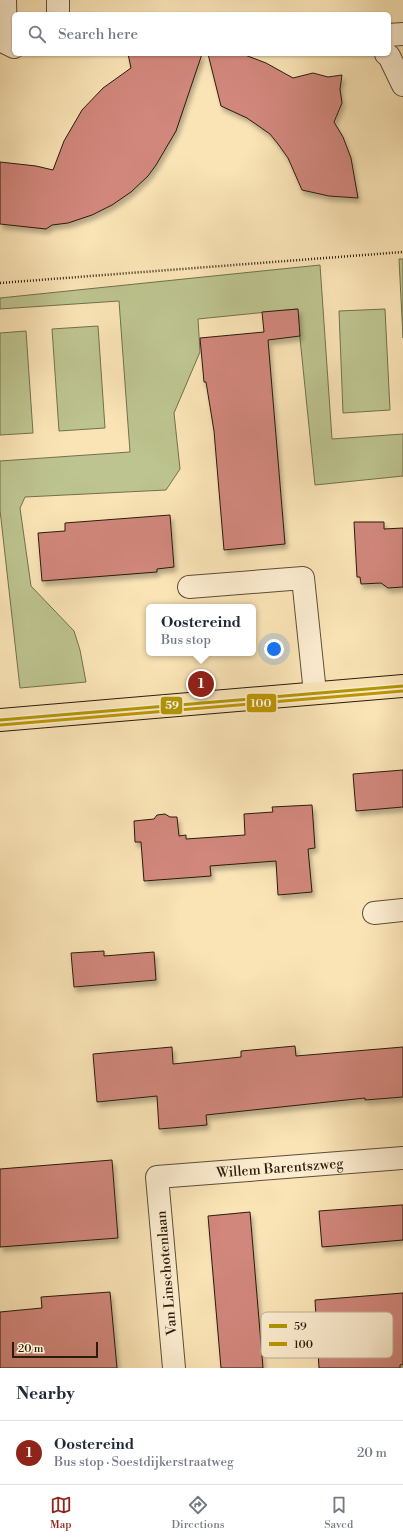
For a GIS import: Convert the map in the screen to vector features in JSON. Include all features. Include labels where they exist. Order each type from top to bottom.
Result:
[{"type":"main road","points":[[0,720],[403,686]]},
{"type":"street","points":[[5,0],[3,22],[6,43],[12,46]]},
{"type":"street","points":[[58,0],[58,12]]},
{"type":"street","points":[[391,35],[403,34]]},
{"type":"street","points":[[389,56],[403,85]]},
{"type":"street","points":[[189,587],[303,578],[315,693]]},
{"type":"street","points":[[374,914],[403,910]]},
{"type":"street","name":"Willem Barentszweg","points":[[157,1177],[403,1158]]},
{"type":"street","name":"Van Linschotenlaan","points":[[157,1177],[174,1368]]},
{"type":"path","points":[[0,284],[403,252]]},
{"type":"green space","points":[[399,259],[403,259],[403,338]]},
{"type":"green space","points":[[320,265],[332,439],[403,434],[403,476],[315,485],[297,309],[198,319],[200,352],[174,413],[180,469],[166,490],[25,497],[20,508],[31,586],[74,631],[80,650],[86,682],[20,688],[0,510],[0,461],[130,452],[119,301],[0,309],[0,298]]},
{"type":"green space","points":[[385,309],[390,410],[343,413],[339,311]]},
{"type":"green space","points":[[98,326],[105,428],[59,431],[52,329]]},
{"type":"green space","points":[[26,331],[33,433],[0,435],[0,333]]},
{"type":"building","points":[[128,56],[201,56],[176,131],[148,176],[131,192],[112,205],[92,215],[68,223],[52,225],[46,229],[0,224],[0,162],[36,166],[53,170],[64,141],[82,110],[103,88],[131,68]]},
{"type":"building","points":[[208,56],[248,56],[266,63],[293,78],[313,73],[328,77],[342,75],[340,89],[342,103],[334,122],[343,137],[351,158],[358,198],[329,196],[302,190],[288,158],[270,134],[247,118],[221,106]]},
{"type":"building","points":[[298,309],[300,336],[268,340],[285,544],[224,550],[214,431],[206,382],[204,382],[200,338],[264,332],[262,312]]},
{"type":"building","points":[[170,515],[174,567],[157,569],[157,572],[42,581],[38,533],[65,531],[65,523]]},
{"type":"building","points":[[354,522],[384,522],[384,529],[403,528],[403,587],[388,588],[381,583],[361,584],[360,577],[357,577]]},
{"type":"building","points":[[403,770],[403,807],[356,811],[353,774]]},
{"type":"building","points":[[312,805],[315,848],[308,849],[312,892],[278,895],[276,861],[210,866],[211,876],[144,881],[141,842],[135,842],[134,821],[154,819],[157,815],[165,814],[170,817],[177,817],[179,836],[186,835],[186,839],[245,835],[244,814],[273,812],[272,807]]},
{"type":"building","points":[[104,951],[104,956],[154,952],[156,980],[74,987],[71,953]]},
{"type":"building","points":[[295,1046],[296,1056],[403,1047],[403,1097],[365,1100],[365,1098],[206,1115],[207,1125],[159,1129],[157,1096],[97,1102],[93,1054],[172,1047],[173,1064],[241,1057],[241,1051]]},
{"type":"building","points":[[112,1160],[118,1238],[0,1247],[0,1169]]},
{"type":"building","points":[[403,1205],[403,1240],[322,1247],[319,1211]]},
{"type":"building","points":[[250,1212],[263,1368],[221,1368],[208,1216]]},
{"type":"building","points":[[110,1292],[117,1368],[0,1368],[0,1312],[42,1308],[41,1297]]},
{"type":"building","points":[[403,1293],[403,1364],[400,1365],[400,1368],[319,1368],[318,1358],[393,1358],[393,1312],[316,1312],[315,1300]]},
{"type":"transit line","name":"59","points":[[0,720],[403,686]]},
{"type":"transit line","name":"100","points":[[0,725],[403,691]]},
{"type":"place","name":"Oostereind","points":[[201,684]]}]
